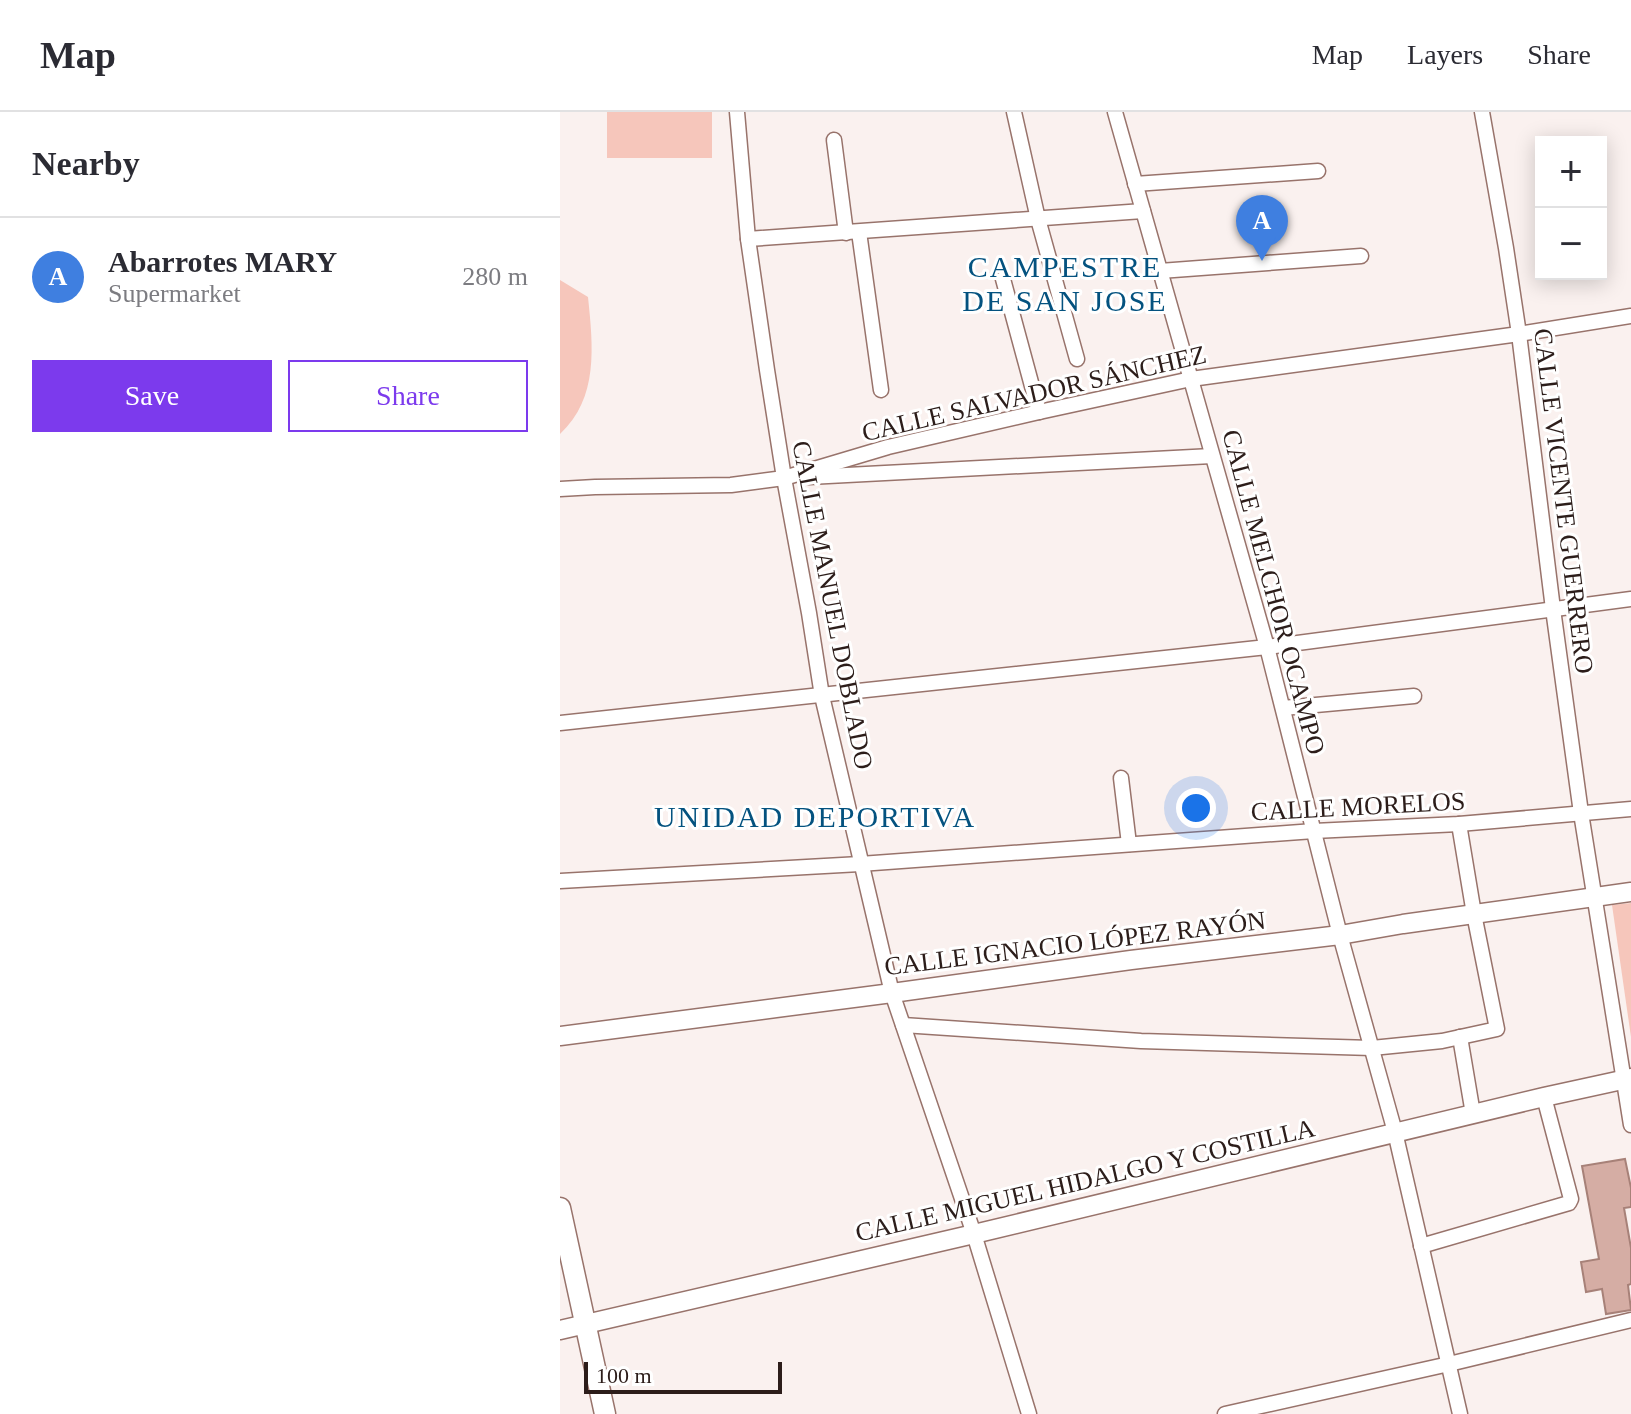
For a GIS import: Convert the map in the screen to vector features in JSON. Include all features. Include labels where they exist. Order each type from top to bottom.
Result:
[{"type":"main road","points":[[560,1207],[605,1414]]},
{"type":"street","name":"CALLE MANUEL DOBLADO","points":[[737,112],[748,239],[784,478],[822,696],[892,993],[974,1234],[1029,1414]]},
{"type":"street","points":[[1014,112],[1038,219],[1077,359]]},
{"type":"street","name":"CALLE MELCHOR OCAMPO","points":[[1115,112],[1267,647],[1340,935],[1395,1132],[1460,1414]]},
{"type":"street","name":"CALLE VICENTE GUERRERO","points":[[1482,112],[1519,334],[1581,813],[1627,1079],[1631,1125]]},
{"type":"street","points":[[834,140],[881,390]]},
{"type":"street","points":[[1135,184],[1318,171]]},
{"type":"street","points":[[748,239],[1143,211]]},
{"type":"street","points":[[1160,271],[1361,256]]},
{"type":"street","points":[[1003,279],[1039,412]]},
{"type":"street","name":"CALLE SALVADOR SÁNCHEZ","points":[[560,489],[731,485],[784,478],[888,447],[1191,379],[1631,316]]},
{"type":"street","points":[[784,478],[1212,456]]},
{"type":"street","points":[[560,723],[1267,647],[1631,599]]},
{"type":"street","points":[[1283,708],[1414,696]]},
{"type":"street","points":[[1121,778],[1129,844]]},
{"type":"street","name":"CALLE MORELOS","points":[[560,881],[1459,824],[1631,809]]},
{"type":"street","points":[[903,1025],[1141,1041],[1372,1048],[1442,1041],[1497,1029],[1459,824]]},
{"type":"street","name":"CALLE IGNACIO LÓPEZ RAYÓN","points":[[560,1036],[1340,935],[1631,892]]},
{"type":"street","points":[[1460,1037],[1473,1114]]},
{"type":"street","name":"CALLE MIGUEL HIDALGO Y COSTILLA","points":[[560,1330],[1627,1079]]},
{"type":"street","points":[[1421,1246],[1569,1203],[1571,1199],[1544,1097]]},
{"type":"street","points":[[1225,1414],[1631,1320]]},
{"type":"shaded area","points":[[607,112],[712,112],[712,158],[607,158]]},
{"type":"shaded area","points":[[560,280],[588,297],[592,352],[582,404],[560,434]]},
{"type":"shaded area","points":[[1631,903],[1631,1037],[1612,905]]},
{"type":"building","points":[[1625,1159],[1631,1188],[1631,1207],[1624,1208],[1631,1248],[1631,1284],[1628,1285],[1631,1310],[1606,1314],[1602,1289],[1586,1292],[1581,1262],[1599,1259],[1582,1166]]},
{"type":"place","name":"Abarrotes MARY","points":[[1262,261]]},
{"type":"district","name":"CAMPESTRE DE SAN JOSE","points":[[1065,284]]},
{"type":"district","name":"UNIDAD DEPORTIVA","points":[[815,817]]}]
